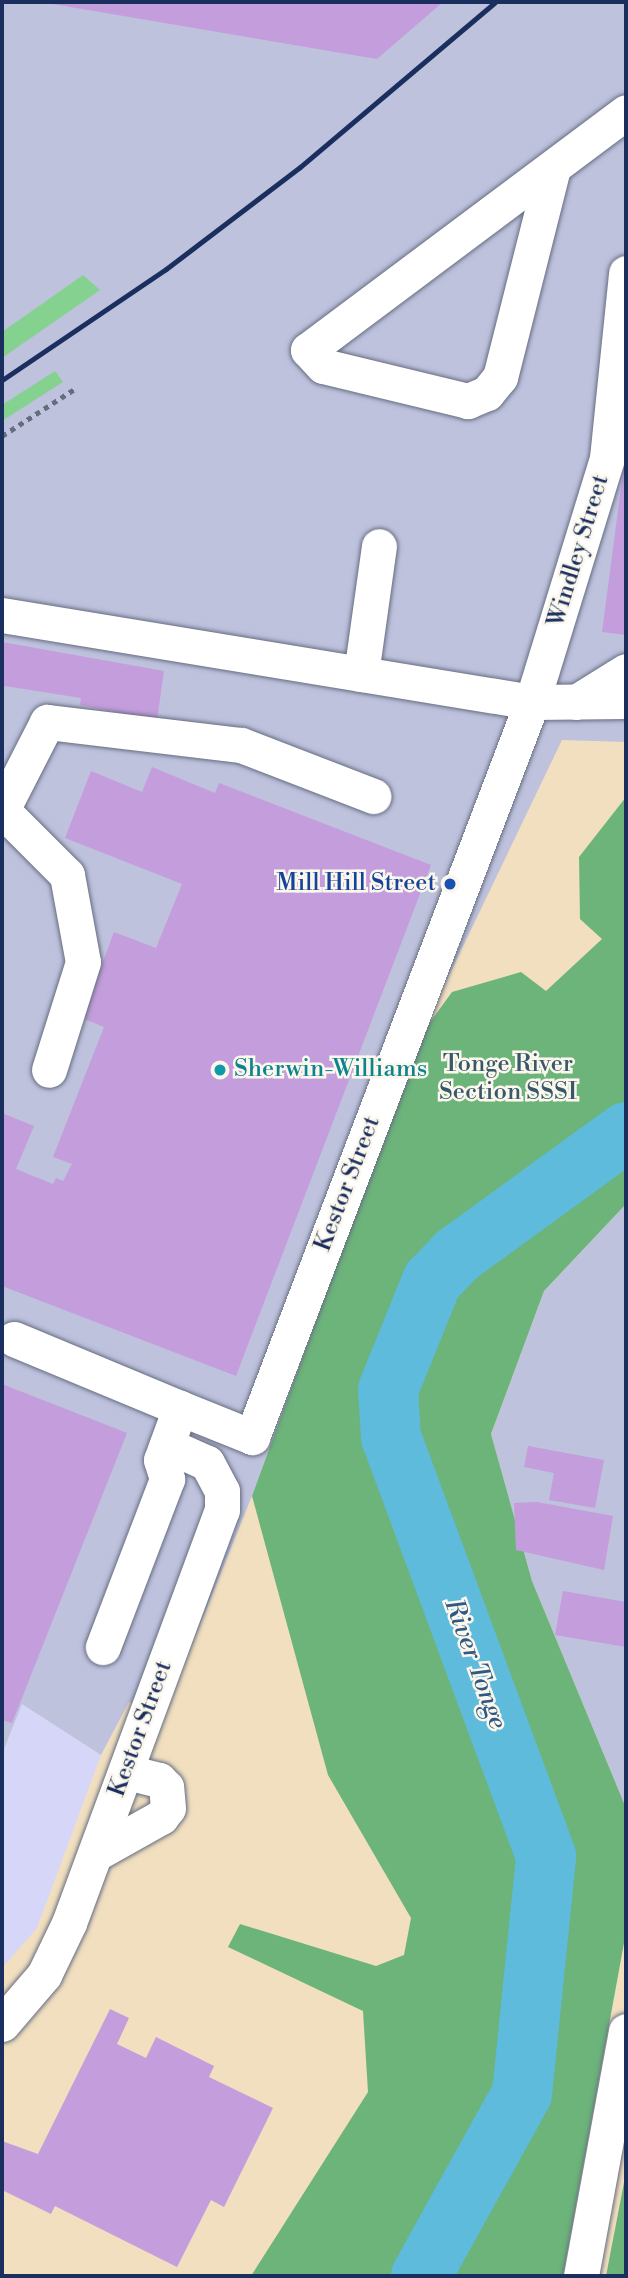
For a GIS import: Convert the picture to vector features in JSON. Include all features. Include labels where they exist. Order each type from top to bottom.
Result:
[{"type":"street","points":[[553,168],[500,377],[487,393],[468,401],[323,366],[308,350],[626,112]]},
{"type":"street","name":"Windley Street","points":[[532,702],[607,458],[626,272]]},
{"type":"street","points":[[361,674],[379,546]]},
{"type":"street","points":[[2,615],[532,702],[626,701]]},
{"type":"street","points":[[576,702],[626,671]]},
{"type":"street","name":"Kestor Street","points":[[180,1408],[252,1437],[532,702]]},
{"type":"street","points":[[50,1070],[83,962],[67,874],[2,810],[47,722],[240,745],[373,796]]},
{"type":"street","points":[[13,1339],[180,1408],[161,1460],[167,1479],[103,1647]]},
{"type":"street","name":"Kestor Street","points":[[2,2024],[44,1975],[95,1854],[222,1510],[222,1491],[207,1464],[167,1445]]},
{"type":"street","points":[[95,1854],[161,1817],[168,1808],[166,1787],[159,1780],[126,1772]]},
{"type":"street","points":[[581,2276],[626,2031]]},
{"type":"path","points":[[2,436],[76,388]]},
{"type":"shaded area","points":[[2,2],[626,2],[626,742],[562,740],[420,1036],[252,1496],[164,1714],[129,1702],[101,1755],[22,1704],[2,1754]]},
{"type":"shaded area","points":[[626,1204],[626,1808],[532,1581],[491,1434],[544,1291]]},
{"type":"shaded area","points":[[22,1703],[101,1755],[37,1928],[2,1968],[2,1754]]},
{"type":"green space","points":[[83,275],[100,290],[2,358],[2,332]]},
{"type":"green space","points":[[55,371],[63,382],[2,421],[2,405]]},
{"type":"green space","name":"Tonge River Section SSSI","points":[[626,797],[626,1204],[544,1291],[491,1434],[532,1581],[626,1808],[626,1932],[563,2276],[251,2276],[368,2092],[363,2011],[228,1947],[240,1924],[376,1966],[404,1955],[411,1918],[328,1775],[252,1496],[420,1036],[452,992],[521,972],[546,991],[602,939],[580,919],[579,857]]},
{"type":"green space","points":[[626,2172],[626,2276],[606,2276]]},
{"type":"building","points":[[41,2],[443,2],[377,59]]},
{"type":"building","points":[[626,450],[626,635],[602,632]]},
{"type":"building","points":[[2,642],[164,671],[157,720],[80,705],[81,698],[5,686],[2,691]]},
{"type":"building","name":"Sherwin-Williams","points":[[152,767],[215,793],[219,783],[431,865],[236,1376],[2,1286],[2,1113],[34,1126],[16,1169],[53,1184],[56,1178],[63,1181],[72,1164],[53,1157],[104,1027],[82,1018],[114,932],[156,948],[182,884],[65,838],[91,771],[142,792]]},
{"type":"building","points":[[2,1384],[127,1433],[12,1723],[2,1720]]},
{"type":"building","points":[[528,1446],[604,1460],[595,1508],[549,1500],[554,1473],[524,1467]]},
{"type":"building","points":[[537,1502],[613,1516],[604,1570],[516,1550],[514,1503]]},
{"type":"building","points":[[563,1591],[626,1602],[626,1647],[555,1635]]},
{"type":"building","points":[[110,2009],[129,2018],[117,2044],[146,2058],[156,2037],[214,2066],[209,2077],[273,2108],[224,2207],[211,2200],[177,2267],[55,2206],[51,2214],[2,2190],[2,2141],[38,2154]]},
{"type":"waterway","name":"River Tonge","points":[[421,2276],[522,2094],[546,1856],[391,1438],[388,1390],[432,1281],[457,1255],[626,1132]]},
{"type":"railway","points":[[2,380],[166,269],[300,167],[495,2]]},
{"type":"place","name":"Mill Hill Street","points":[[450,884]]},
{"type":"place","name":"Sherwin-Williams","points":[[220,1070]]}]
